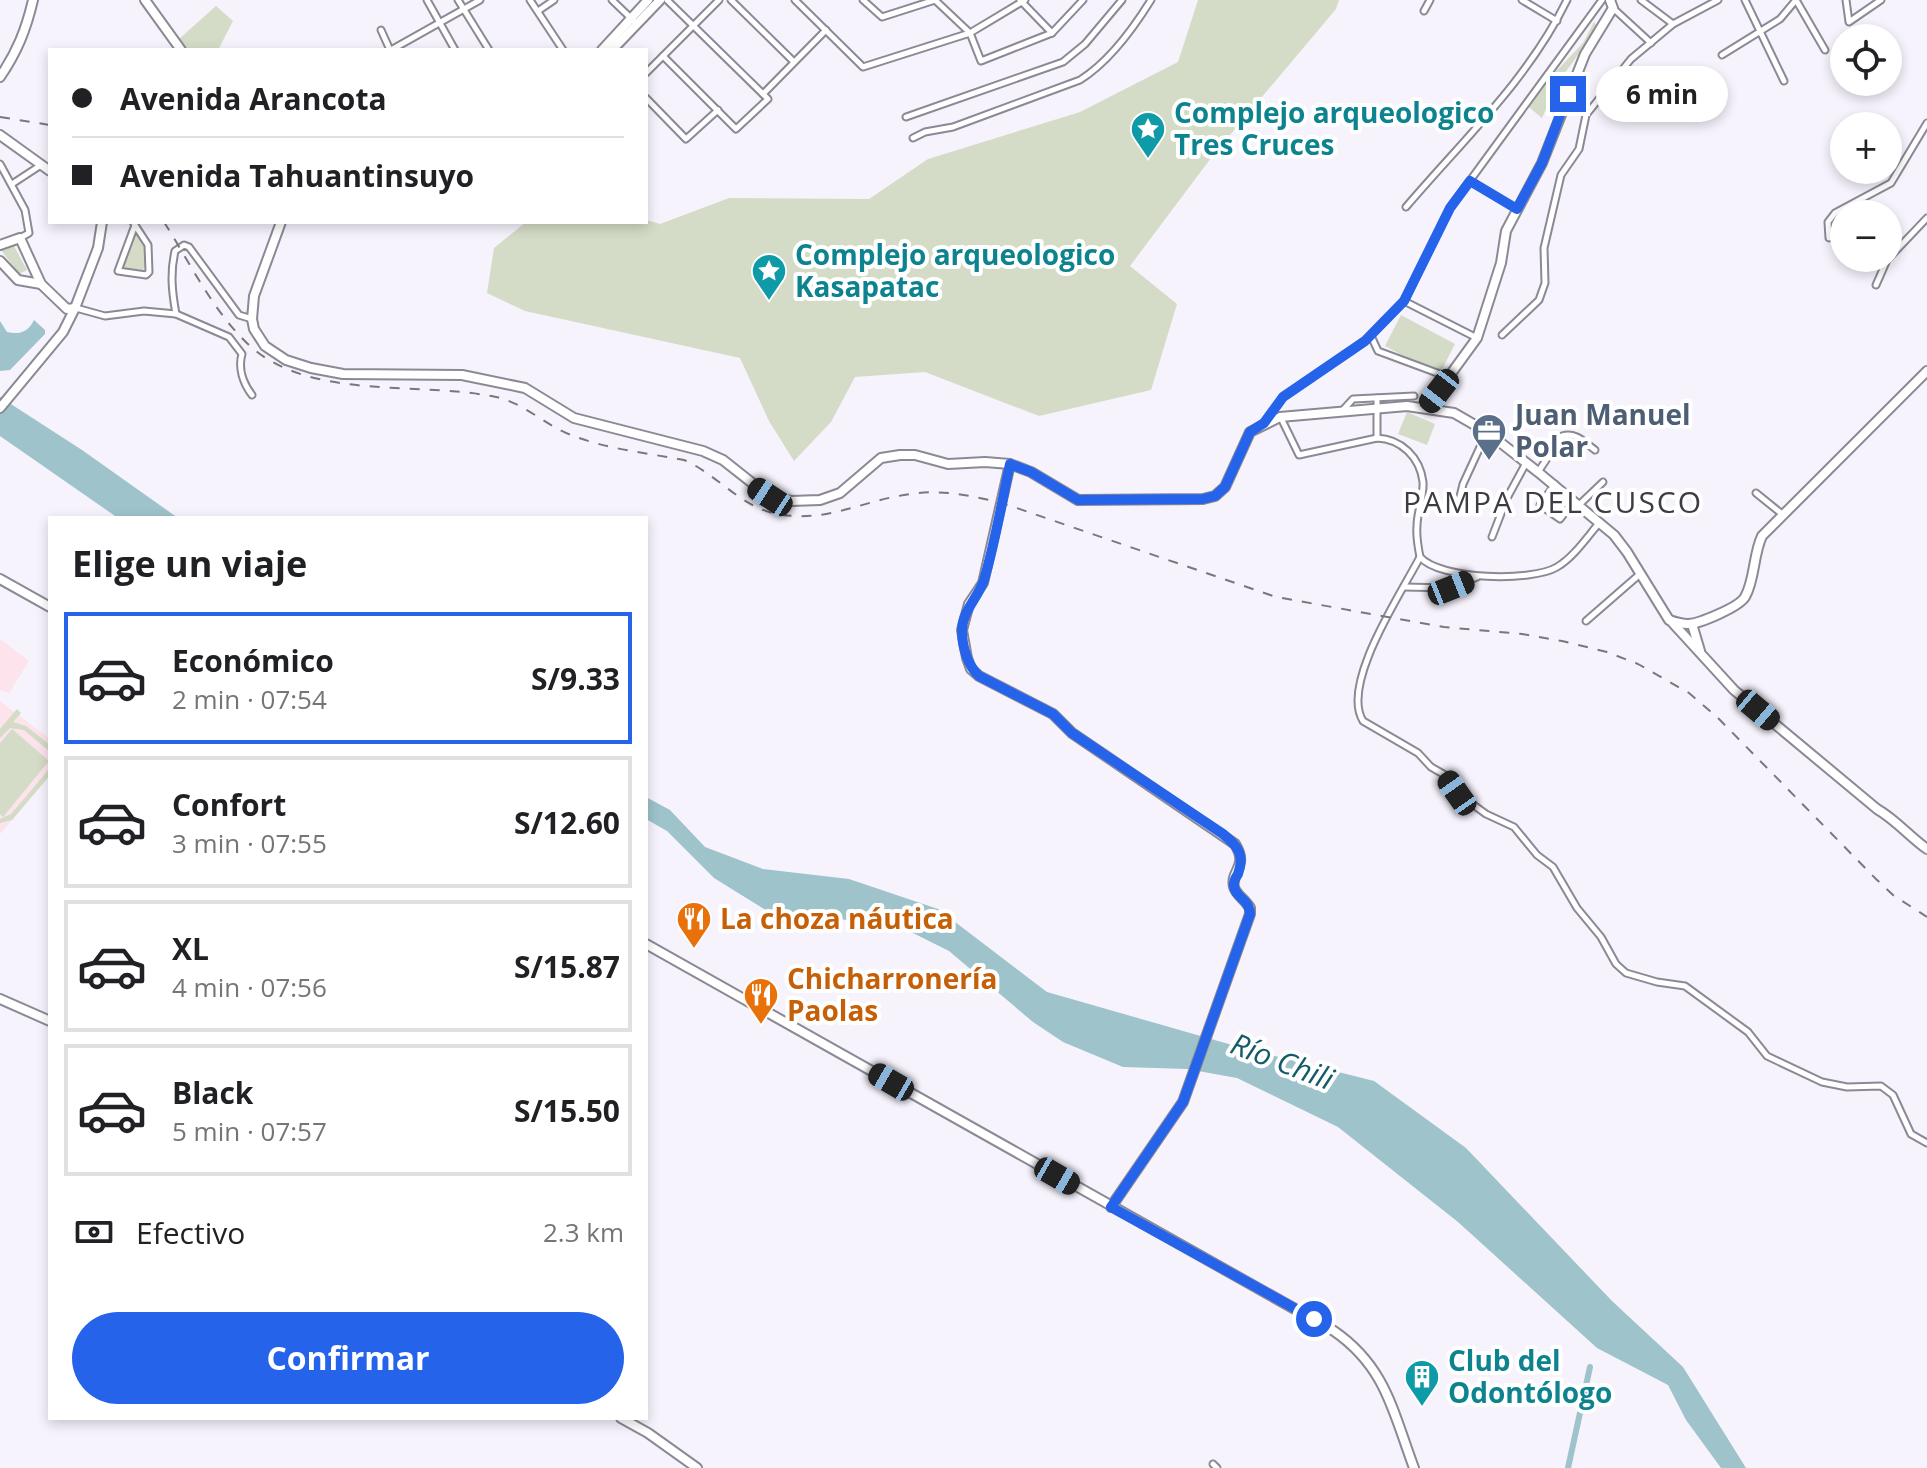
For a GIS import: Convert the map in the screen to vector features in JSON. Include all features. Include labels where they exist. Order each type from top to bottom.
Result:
[{"type":"main road","points":[[0,77],[25,33],[33,0]]},
{"type":"main road","points":[[145,0],[180,48]]},
{"type":"main road","points":[[614,48],[648,0]]},
{"type":"main road","points":[[604,48],[660,0]]},
{"type":"main road","points":[[1426,408],[1477,338],[1501,263],[1506,231],[1542,163],[1585,54],[1612,4]]},
{"type":"main road","points":[[0,135],[48,170]]},
{"type":"main road","points":[[0,408],[63,332],[98,248],[102,224]]},
{"type":"main road","points":[[280,224],[254,296],[254,329],[265,346],[299,364],[343,374],[462,375],[525,388],[574,418],[703,451],[723,460],[770,497],[791,501],[820,500],[840,493],[881,458],[900,455],[915,455],[948,464],[1010,464],[1031,472],[1078,500],[1203,499],[1215,496],[1225,487],[1250,432],[1280,417],[1378,408],[1426,408],[1454,413]]},
{"type":"main road","points":[[0,245],[20,238],[41,284],[67,309],[75,308]]},
{"type":"main road","points":[[0,261],[18,280],[41,284]]},
{"type":"main road","points":[[1669,620],[1692,624],[1741,602],[1749,587],[1755,550],[1762,536],[1926,375]]},
{"type":"main road","points":[[1439,391],[1444,406],[1487,432],[1600,522],[1620,543],[1669,620],[1734,690],[1877,809],[1894,818],[1900,828],[1927,849]]},
{"type":"main road","points":[[1010,464],[983,583],[969,604],[962,630],[971,669],[1053,714],[1072,733],[1235,844],[1242,864],[1233,884],[1235,891],[1248,903],[1250,914],[1193,1077],[1176,1116],[1111,1207]]},
{"type":"main road","points":[[0,579],[48,606]]},
{"type":"main road","points":[[1692,624],[1701,655]]},
{"type":"main road","points":[[648,945],[1111,1207],[1229,1270],[1348,1341],[1369,1361],[1379,1377],[1414,1468]]},
{"type":"main road","points":[[0,999],[48,1020]]},
{"type":"main road","points":[[625,1420],[697,1468]]},
{"type":"street","points":[[427,0],[453,48]]},
{"type":"street","points":[[458,0],[488,48]]},
{"type":"street","points":[[395,48],[480,0]]},
{"type":"street","points":[[530,0],[562,48]]},
{"type":"street","points":[[538,11],[554,0]]},
{"type":"street","points":[[612,0],[634,21]]},
{"type":"street","points":[[667,0],[766,96]]},
{"type":"street","points":[[648,71],[719,0]]},
{"type":"street","points":[[731,0],[793,61]]},
{"type":"street","points":[[795,0],[863,67],[970,33],[1023,1],[1052,33]]},
{"type":"street","points":[[863,0],[882,17],[935,0],[970,33],[981,61],[1052,33],[1083,0]]},
{"type":"street","points":[[906,117],[1063,62],[1085,44],[1122,0]]},
{"type":"street","points":[[913,138],[925,132],[953,127],[1080,80],[1116,48],[1151,0]]},
{"type":"street","points":[[1424,11],[1430,0]]},
{"type":"street","points":[[1522,0],[1557,21]]},
{"type":"street","points":[[1406,207],[1491,114],[1557,21],[1567,0]]},
{"type":"street","points":[[1264,423],[1283,397],[1371,336],[1404,301],[1450,208],[1602,0]]},
{"type":"street","points":[[1641,0],[1673,24]]},
{"type":"street","points":[[1502,335],[1539,300],[1545,283],[1544,248],[1561,175],[1579,149],[1586,115],[1631,59],[1673,24],[1718,0]]},
{"type":"street","points":[[1745,0],[1784,81]]},
{"type":"street","points":[[1722,55],[1780,19],[1796,0],[1825,50]]},
{"type":"street","points":[[1846,0],[1849,22],[1881,0]]},
{"type":"street","points":[[1612,4],[1651,43]]},
{"type":"street","points":[[381,30],[390,48]]},
{"type":"street","points":[[663,56],[736,129],[793,61],[826,30]]},
{"type":"street","points":[[648,100],[686,139],[718,110]]},
{"type":"street","points":[[1829,238],[1828,222],[1835,213],[1891,183],[1927,123]]},
{"type":"street","points":[[0,164],[25,210],[29,233],[20,238]]},
{"type":"street","points":[[12,184],[42,165]]},
{"type":"street","points":[[1470,181],[1517,209]]},
{"type":"street","points":[[1876,285],[1887,260],[1927,218]]},
{"type":"street","points":[[134,224],[118,271],[146,275],[149,272],[148,245],[135,224]]},
{"type":"street","points":[[176,314],[172,265],[175,251],[184,245],[189,247],[239,315],[252,319]]},
{"type":"street","points":[[1404,301],[1477,338]]},
{"type":"street","points":[[75,308],[105,316],[144,311],[176,314],[229,337],[242,354],[239,365],[246,388],[252,395]]},
{"type":"street","points":[[1371,336],[1378,351],[1448,377]]},
{"type":"street","points":[[1342,412],[1353,399],[1414,396]]},
{"type":"street","points":[[1377,398],[1377,438]]},
{"type":"street","points":[[1280,417],[1299,455],[1377,438],[1390,439],[1403,446],[1419,467],[1423,483],[1417,526],[1420,557],[1387,618],[1360,685],[1358,713],[1363,721],[1418,753],[1431,767],[1445,775],[1457,793],[1486,814],[1514,827],[1537,855],[1553,867],[1577,908],[1601,937],[1616,964],[1626,973],[1685,986],[1748,1032],[1767,1056],[1822,1082],[1847,1087],[1881,1086],[1893,1095],[1911,1134],[1927,1143]]},
{"type":"street","points":[[1457,509],[1463,484],[1487,432]]},
{"type":"street","points":[[1538,472],[1562,436],[1570,433],[1595,450]]},
{"type":"street","points":[[1492,537],[1507,498],[1526,463]]},
{"type":"street","points":[[1555,484],[1540,505],[1560,519],[1603,482]]},
{"type":"street","points":[[1756,493],[1782,514]]},
{"type":"street","points":[[1404,587],[1451,588],[1478,577],[1551,570],[1569,558],[1600,522]]},
{"type":"street","points":[[1420,557],[1437,568],[1478,577]]},
{"type":"street","points":[[1586,621],[1640,573]]},
{"type":"shaded area","points":[[0,639],[29,661],[9,693],[0,690]]},
{"type":"shaded area","points":[[0,701],[48,737],[48,778],[0,834]]},
{"type":"green space","points":[[1198,0],[1339,0],[1336,9],[1214,154],[1130,266],[1177,304],[1151,390],[1039,416],[925,372],[855,377],[831,422],[794,461],[769,421],[740,358],[525,311],[487,293],[494,248],[524,224],[648,224],[648,221],[660,224],[729,198],[869,199],[928,159],[1080,112],[1178,62]]},
{"type":"green space","points":[[216,6],[233,21],[219,48],[186,48],[179,39]]},
{"type":"green space","points":[[1594,22],[1598,27],[1557,84],[1542,118],[1525,104],[1583,43]]},
{"type":"green space","points":[[134,231],[146,250],[142,272],[126,271],[122,266]]},
{"type":"green space","points":[[14,246],[27,270],[19,274],[1,250]]},
{"type":"green space","points":[[1401,315],[1455,344],[1439,375],[1385,346]]},
{"type":"green space","points":[[1407,412],[1435,424],[1427,445],[1398,434]]},
{"type":"green space","points":[[17,709],[21,713],[13,722],[26,726],[48,743],[48,750],[24,730],[10,728],[0,738],[0,729]]},
{"type":"green space","points":[[12,729],[48,760],[3,817],[0,814],[0,743]]},
{"type":"green space","points":[[48,770],[48,777],[12,820],[0,823],[0,819],[11,814]]},
{"type":"water","points":[[34,320],[45,330],[45,334],[10,370],[0,371],[0,321],[7,332],[16,333],[26,330]]},
{"type":"water","points":[[0,397],[175,516],[115,516],[0,436]]},
{"type":"water","name":"Río Chili","points":[[648,798],[670,810],[705,847],[763,869],[849,879],[938,909],[1047,992],[1232,1045],[1374,1081],[1466,1148],[1612,1301],[1683,1367],[1746,1468],[1721,1468],[1686,1420],[1668,1385],[1597,1348],[1458,1222],[1338,1127],[1237,1078],[1187,1069],[1123,1067],[1063,1042],[1033,1022],[949,951],[895,924],[824,918],[780,919],[714,878],[667,831],[648,820]]},
{"type":"waterway","points":[[1568,1468],[1590,1367]]},
{"type":"railway","points":[[0,117],[48,125]]},
{"type":"railway","points":[[165,224],[214,303],[237,333],[275,363],[303,375],[367,386],[466,392],[496,397],[584,440],[684,460],[749,503],[773,513],[792,516],[827,514],[893,497],[923,493],[968,496],[1002,503],[1276,597],[1444,627],[1562,641],[1607,652],[1638,664],[1689,693],[1718,718],[1876,879],[1893,895],[1927,917]]},
{"type":"place","name":"Complejo arqueologico Tres Cruces","points":[[1148,160]]},
{"type":"place","name":"Complejo arqueologico Kasapatac","points":[[769,302]]},
{"type":"place","name":"Juan Manuel Polar","points":[[1489,462]]},
{"type":"place","name":"La choza náutica","points":[[694,950]]},
{"type":"place","name":"Chicharronería Paolas","points":[[761,1026]]},
{"type":"place","name":"Club del Odontólogo","points":[[1422,1408]]},
{"type":"district","name":"PAMPA DEL CUSCO","points":[[1553,503]]},
{"type":"route","points":[[1314,1319],[1111,1207],[1176,1116],[1193,1077],[1250,914],[1248,903],[1235,891],[1233,884],[1242,864],[1241,854],[1223,834],[1072,733],[1053,714],[979,676],[971,669],[962,630],[969,604],[983,583],[1010,464],[1031,472],[1078,500],[1203,499],[1215,496],[1225,487],[1250,432],[1264,423],[1283,397],[1365,341],[1404,301],[1450,208],[1470,181],[1517,209],[1542,163],[1568,94]]}]
